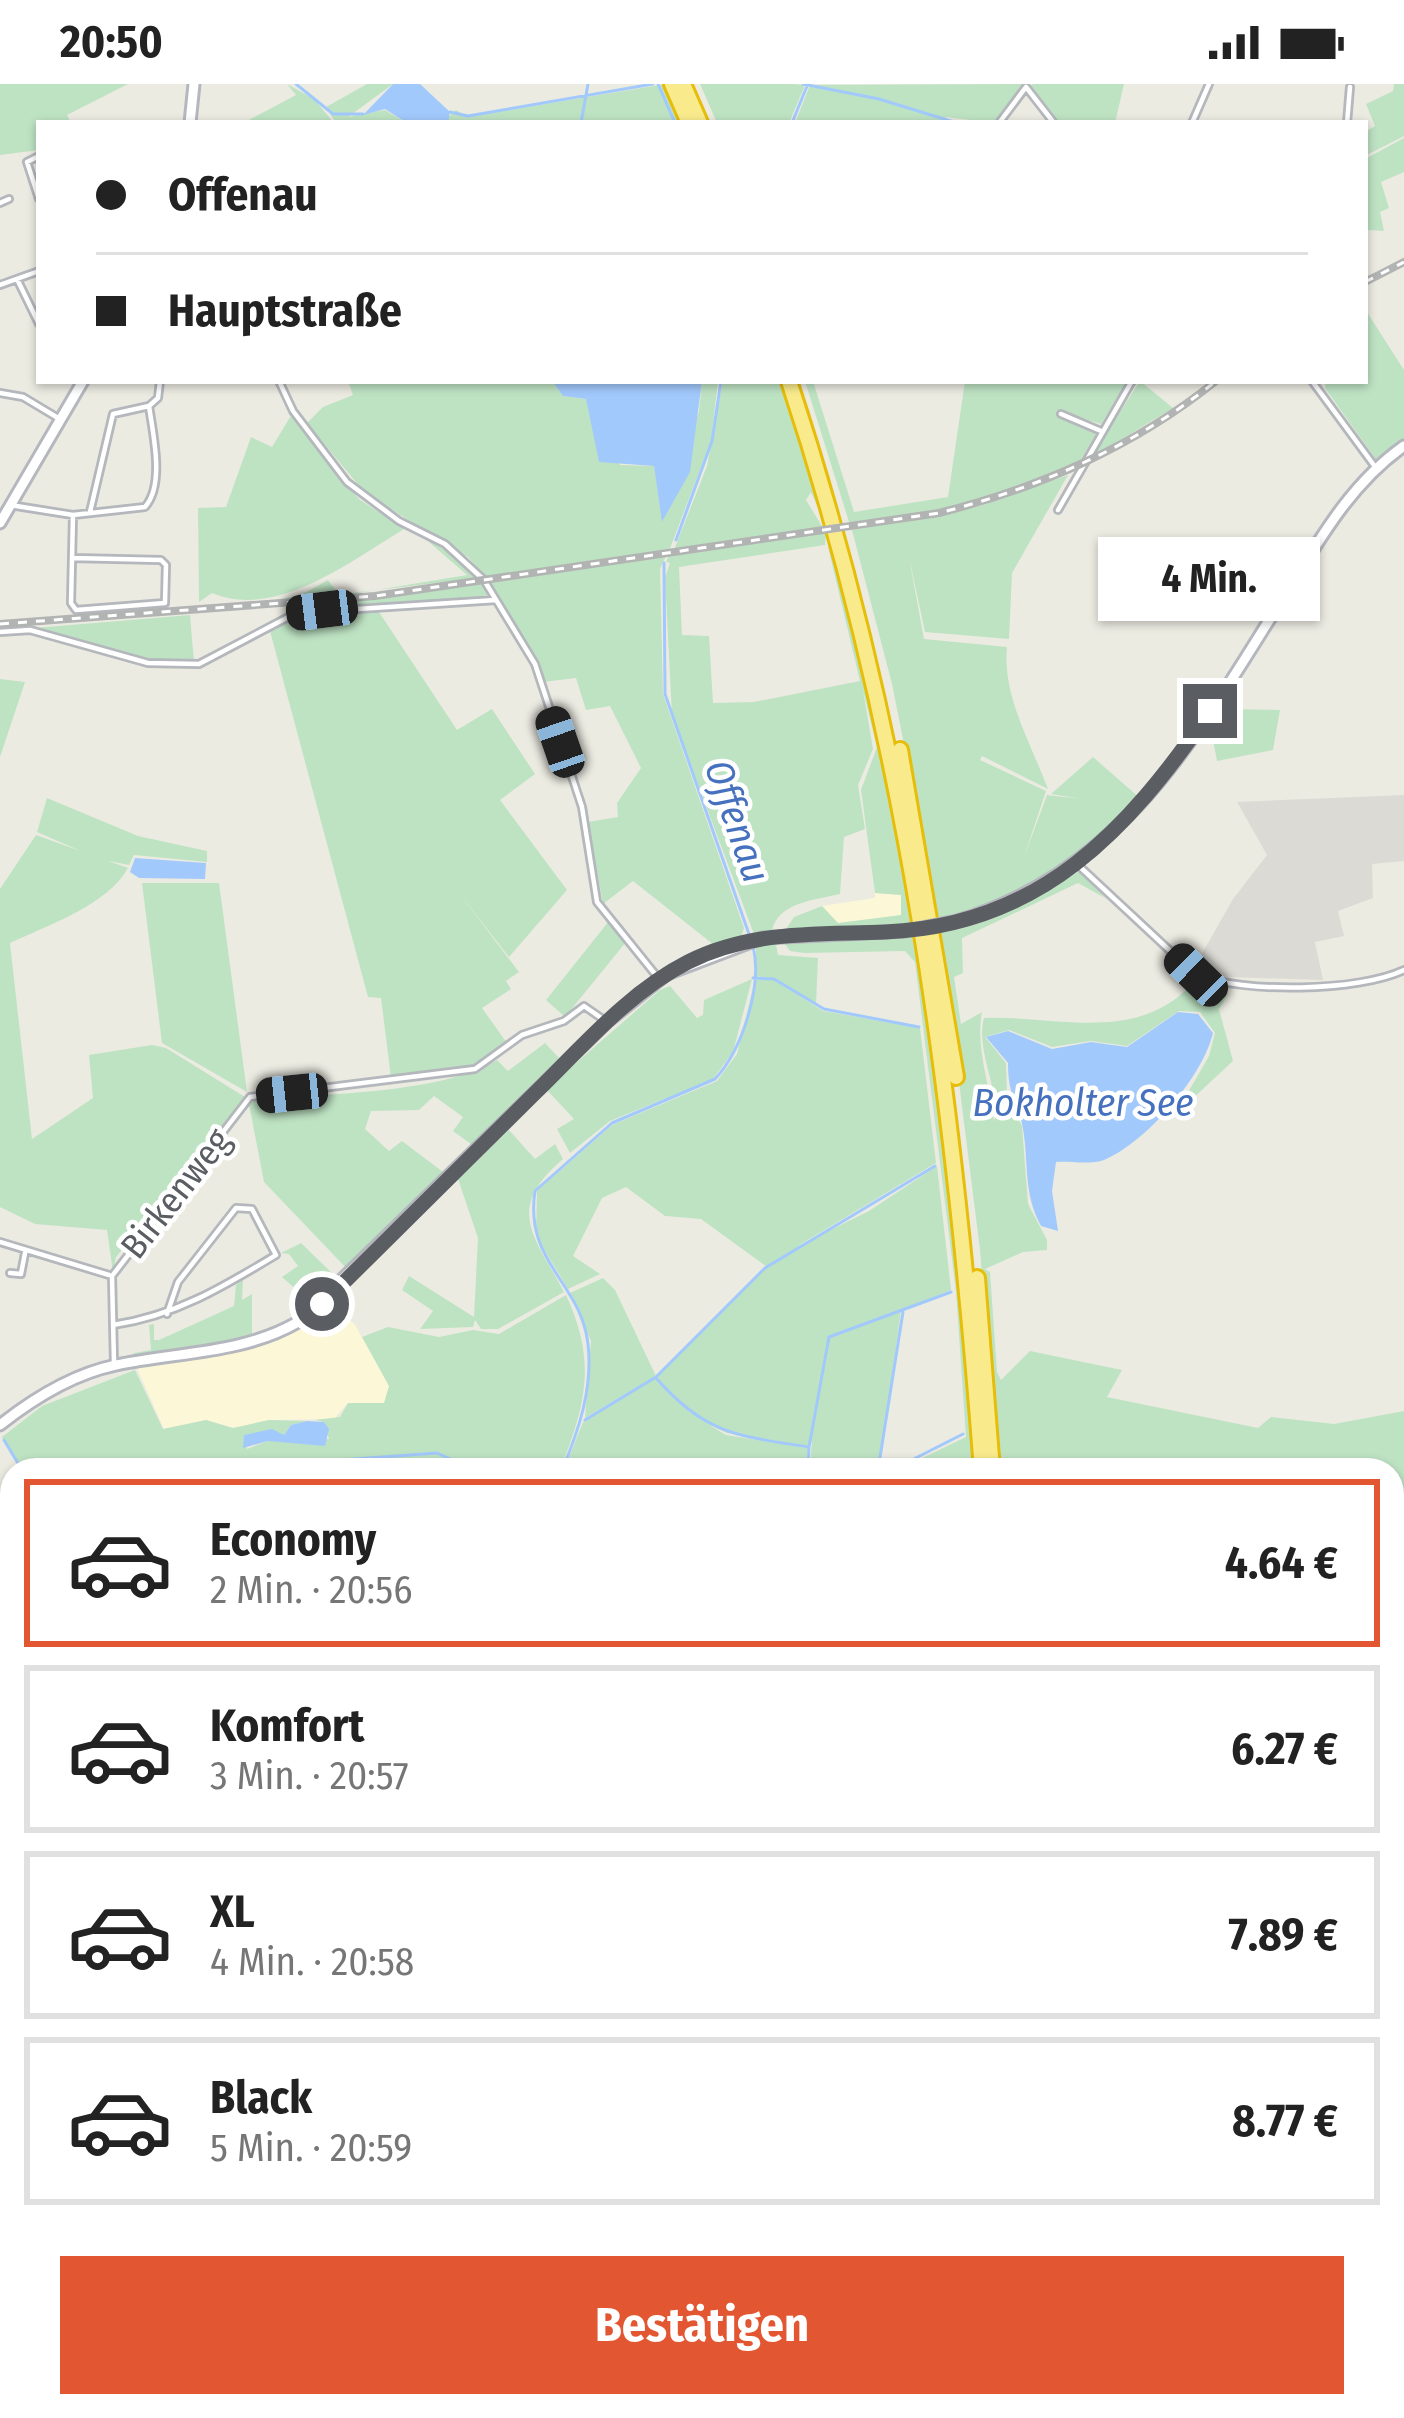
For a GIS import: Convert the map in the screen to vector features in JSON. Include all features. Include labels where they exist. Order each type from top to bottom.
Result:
[{"type":"highway","points":[[672,84],[688,120]]},
{"type":"highway","points":[[682,84],[699,120]]},
{"type":"highway","points":[[790,384],[872,662],[930,956],[964,1230],[981,1458]]},
{"type":"highway","points":[[800,384],[881,660],[927,882],[962,1123],[991,1458]]},
{"type":"main road","points":[[190,120],[194,84]]},
{"type":"main road","points":[[0,523],[81,384]]},
{"type":"main road","points":[[0,1425],[37,1398],[114,1365],[252,1342],[298,1322],[607,1022],[659,979],[691,960],[762,938],[906,931],[957,921],[1009,904],[1078,865],[1129,819],[1171,768],[1343,506],[1376,468],[1404,446]]},
{"type":"street","points":[[1193,120],[1209,84]]},
{"type":"street","points":[[1001,120],[1026,87],[1052,120]]},
{"type":"street","points":[[1347,120],[1350,88]]},
{"type":"street","points":[[36,158],[27,162],[36,190]]},
{"type":"street","points":[[0,202],[9,199]]},
{"type":"street","points":[[0,285],[36,272]]},
{"type":"street","points":[[16,279],[36,318]]},
{"type":"street","points":[[90,512],[113,414],[149,406],[158,398],[160,384]]},
{"type":"street","points":[[280,384],[293,411],[347,482],[468,560],[496,600],[535,664],[582,807],[597,902],[659,979]]},
{"type":"street","points":[[1058,510],[1130,384]]},
{"type":"street","points":[[1314,384],[1376,468]]},
{"type":"street","points":[[0,393],[23,398],[58,418]]},
{"type":"street","points":[[10,505],[74,515],[145,507],[153,497],[149,406]]},
{"type":"street","points":[[1061,414],[1101,431]]},
{"type":"street","points":[[72,558],[161,560],[166,565],[165,603],[76,610],[72,558],[74,515]]},
{"type":"street","points":[[0,632],[30,630],[148,663],[207,661],[296,614],[496,600]]},
{"type":"street","points":[[1078,865],[1196,975],[1217,983],[1272,987],[1384,980],[1404,970]]},
{"type":"street","name":"Birkenweg","points":[[114,1365],[112,1276],[250,1097],[475,1069],[522,1035],[564,1021],[584,1006],[607,1022]]},
{"type":"street","points":[[113,1325],[167,1314],[276,1256],[252,1208],[236,1208],[178,1282],[167,1314]]},
{"type":"street","points":[[0,1242],[112,1276]]},
{"type":"street","points":[[10,1273],[21,1274],[25,1253]]},
{"type":"shaded area","points":[[1404,795],[1404,861],[1372,864],[1373,898],[1338,911],[1344,936],[1315,942],[1323,980],[1226,977],[1196,964],[1233,899],[1267,855],[1237,802]]},
{"type":"shaded area","points":[[875,893],[901,895],[901,916],[837,923],[822,906],[875,898]]},
{"type":"shaded area","points":[[331,1302],[355,1325],[390,1387],[384,1404],[348,1403],[334,1419],[269,1420],[233,1428],[206,1420],[164,1429],[137,1368],[254,1347],[301,1326]]},
{"type":"green space","points":[[0,84],[128,84],[67,115],[70,120],[36,120],[36,150],[0,155]]},
{"type":"green space","points":[[287,84],[314,99],[332,120],[249,120],[296,95]]},
{"type":"green space","points":[[367,84],[393,84],[348,117],[385,110],[402,120],[334,120],[326,107]]},
{"type":"green space","points":[[666,84],[682,120],[447,118],[456,110],[468,117]]},
{"type":"green space","points":[[700,84],[805,85],[790,120],[716,120]]},
{"type":"green space","points":[[1026,84],[998,120],[796,120],[810,85]]},
{"type":"green space","points":[[1032,84],[1124,84],[1116,120],[1054,120],[1029,89]]},
{"type":"green space","points":[[1394,84],[1404,84],[1404,136],[1368,154],[1368,130],[1375,126],[1366,104],[1393,91]]},
{"type":"green space","points":[[1404,138],[1404,172],[1381,182],[1389,208],[1380,212],[1384,231],[1368,230],[1368,157]]},
{"type":"green space","points":[[1368,314],[1404,370],[1404,442],[1377,461],[1326,384],[1368,384]]},
{"type":"green space","points":[[349,384],[554,384],[563,396],[586,399],[620,465],[654,466],[663,521],[699,411],[702,384],[718,384],[711,441],[669,551],[486,578],[468,557],[365,493],[307,423],[323,407],[353,395]]},
{"type":"green space","points":[[722,384],[785,384],[827,528],[811,492],[806,500],[823,528],[674,550],[707,466]]},
{"type":"green space","points":[[806,384],[814,384],[854,512],[948,497],[965,384],[1126,384],[1101,424],[1058,411],[1097,432],[1077,466],[1020,489],[939,510],[850,525]]},
{"type":"green space","points":[[1138,384],[1173,408],[1089,459]]},
{"type":"green space","points":[[292,414],[359,499],[404,529],[337,570],[287,593],[236,599],[212,593],[199,602],[198,508],[226,507],[251,437],[272,447]]},
{"type":"green space","points":[[1068,475],[1012,573],[1009,639],[925,632],[909,557],[924,639],[1007,647],[1013,701],[1048,789],[982,756],[980,760],[1046,791],[1024,857],[1047,795],[1081,799],[1051,794],[1093,757],[1141,799],[1049,874],[997,902],[939,920],[892,684],[852,530],[980,506]]},
{"type":"green space","points":[[826,533],[825,545],[679,567],[682,635],[709,636],[713,703],[754,702],[860,681],[828,547],[831,533],[918,924],[784,932],[794,917],[822,906],[838,923],[901,915],[901,895],[875,893],[861,790],[877,747],[863,690],[873,749],[858,785],[865,829],[844,837],[840,894],[790,908],[772,931],[754,934],[672,715],[665,578],[670,563],[666,562],[669,555]]},
{"type":"green space","points":[[422,536],[466,563],[478,578],[376,590],[467,575]]},
{"type":"green space","points":[[666,556],[660,569],[663,694],[744,928],[741,937],[714,945],[633,881],[603,904],[588,822],[618,817],[617,803],[641,768],[610,706],[586,710],[576,678],[543,682],[489,582]]},
{"type":"green space","points":[[328,580],[339,594],[249,605],[301,595]]},
{"type":"green space","points":[[483,584],[488,595],[483,600],[295,612],[293,607]]},
{"type":"green space","points":[[377,609],[457,730],[492,709],[535,774],[500,800],[567,890],[509,957],[459,893],[519,972],[506,981],[511,989],[482,1008],[507,1043],[474,1067],[391,1078],[381,998],[368,997],[270,631],[295,616]]},
{"type":"green space","points":[[190,615],[194,662],[149,659],[35,628]]},
{"type":"green space","points":[[0,679],[25,682],[0,757]]},
{"type":"green space","points":[[1219,709],[1280,710],[1273,750],[1217,761],[1210,724]]},
{"type":"green space","points":[[47,798],[138,836],[207,851],[207,862],[134,855],[129,865],[99,859],[37,832]]},
{"type":"green space","points":[[36,835],[128,868],[91,904],[10,943],[32,1139],[93,1098],[89,1055],[152,1045],[166,1048],[245,1097],[116,1257],[113,1272],[107,1230],[35,1224],[0,1207],[0,889]]},
{"type":"green space","points":[[1080,871],[1105,898],[1078,883],[962,938],[963,973],[954,977],[961,1024],[982,1012],[982,1052],[994,1122],[983,1044],[984,1018],[1121,1021],[1171,1002],[1193,983],[1228,994],[1219,1009],[1233,1061],[1175,1115],[1209,1056],[1215,1033],[1200,1012],[1179,1011],[1127,1046],[1091,1041],[1052,1047],[1009,1030],[985,1037],[1006,1063],[1007,1096],[1022,1126],[1028,1204],[1047,1240],[1047,1250],[1023,1252],[985,1269],[990,1272],[1001,1380],[1030,1351],[1122,1370],[1107,1397],[1258,1428],[1271,1417],[1334,1424],[1404,1411],[1404,1458],[996,1458],[980,1250],[940,931],[996,916]]},
{"type":"green space","points":[[142,883],[219,883],[247,1092],[162,1043]]},
{"type":"green space","points":[[609,921],[626,942],[565,1017],[546,1000]]},
{"type":"green space","points":[[920,935],[946,1126],[975,1458],[922,1458],[966,1437],[956,1291],[915,962],[905,951],[804,953],[790,951],[784,943]]},
{"type":"green space","points":[[776,944],[778,955],[818,958],[816,1005],[776,981],[823,1011],[920,1028],[936,1163],[796,1247],[869,1211],[937,1166],[951,1290],[901,1310],[880,1458],[811,1458],[812,1440],[809,1446],[727,1433],[708,1424],[726,1435],[808,1448],[808,1458],[569,1458],[583,1422],[655,1378],[673,1397],[657,1377],[767,1267],[701,1219],[665,1216],[626,1187],[602,1198],[573,1256],[600,1274],[568,1289],[536,1236],[537,1191],[612,1125],[717,1081],[737,1054],[755,980],[775,979],[756,976],[756,947]]},
{"type":"green space","points":[[752,979],[733,1052],[713,1079],[610,1121],[570,1153],[557,1129],[574,1119],[546,1089],[660,990],[670,986],[697,1018],[703,1015],[704,1000]]},
{"type":"green space","points":[[545,1043],[561,1060],[475,1147],[453,1131],[463,1117],[434,1096],[419,1110],[371,1111],[365,1129],[389,1151],[402,1141],[447,1175],[349,1271],[264,1182],[249,1104],[253,1100],[412,1086],[444,1080],[497,1060],[508,1071]]},
{"type":"green space","points":[[509,1130],[535,1159],[555,1144],[563,1159],[545,1177],[529,1208],[535,1238],[564,1292],[498,1329],[481,1329],[475,1320],[473,1327],[420,1329],[433,1311],[402,1290],[409,1276],[474,1317],[478,1238],[458,1179]]},
{"type":"green space","points":[[301,1243],[339,1280],[314,1305],[282,1277],[298,1266],[289,1254],[281,1253]]},
{"type":"green space","points":[[603,1278],[615,1290],[656,1376],[585,1418],[591,1341],[570,1293]]},
{"type":"green space","points":[[243,1279],[242,1300],[252,1294],[252,1338],[134,1357],[134,1353],[151,1350],[149,1325],[154,1324],[154,1340],[159,1340],[234,1306],[236,1285]]},
{"type":"green space","points":[[566,1295],[585,1362],[581,1403],[564,1458],[15,1458],[2,1437],[42,1406],[135,1370],[163,1429],[206,1420],[233,1428],[269,1420],[307,1421],[291,1425],[284,1435],[244,1435],[247,1449],[268,1441],[329,1439],[324,1422],[315,1420],[340,1417],[348,1403],[384,1403],[389,1386],[362,1337],[388,1327],[439,1337],[473,1330],[499,1334]]},
{"type":"water","points":[[393,84],[420,84],[450,112],[449,120],[402,120],[385,109],[363,115]]},
{"type":"water","points":[[554,384],[702,384],[690,472],[662,522],[654,466],[599,462],[586,399],[563,396]]},
{"type":"water","points":[[135,858],[206,863],[205,879],[139,878],[130,872]]},
{"type":"water","name":"Bokholter See","points":[[1178,1012],[1198,1014],[1213,1033],[1198,1068],[1171,1106],[1121,1151],[1099,1161],[1056,1162],[1052,1191],[1058,1231],[1041,1226],[1029,1190],[1023,1129],[1008,1063],[986,1037],[1008,1031],[1052,1049],[1091,1042],[1127,1047]]},
{"type":"water","points":[[324,1422],[329,1429],[325,1446],[268,1441],[243,1448],[244,1435],[272,1429],[284,1435],[291,1425]]},
{"type":"waterway","points":[[296,84],[333,114],[363,114]]},
{"type":"waterway","points":[[582,120],[588,84]]},
{"type":"waterway","points":[[450,112],[468,116],[653,84]]},
{"type":"waterway","points":[[658,84],[674,120]]},
{"type":"waterway","points":[[803,84],[879,99],[947,120]]},
{"type":"waterway","name":"Offenau","points":[[793,120],[807,86]]},
{"type":"waterway","name":"Offenau","points":[[676,540],[712,441],[721,384]]},
{"type":"waterway","name":"Offenau","points":[[664,563],[665,694],[750,937]]},
{"type":"waterway","name":"Offenau","points":[[567,1458],[583,1408],[588,1344],[575,1304],[538,1237],[535,1191],[612,1123],[715,1079],[734,1052],[748,1017],[755,980],[753,946]]},
{"type":"waterway","points":[[753,978],[774,979],[824,1009],[919,1027]]},
{"type":"waterway","points":[[585,1420],[656,1377],[765,1268],[935,1166]]},
{"type":"waterway","points":[[809,1447],[829,1337],[951,1292]]},
{"type":"waterway","points":[[880,1458],[903,1312]]},
{"type":"waterway","points":[[657,1379],[708,1422],[763,1440],[809,1447],[809,1458]]},
{"type":"waterway","points":[[916,1458],[963,1434]]},
{"type":"waterway","points":[[4,1440],[15,1458]]},
{"type":"waterway","points":[[368,1458],[437,1453],[448,1458]]},
{"type":"railway","points":[[1368,280],[1404,262]]},
{"type":"railway","points":[[0,624],[375,596],[939,513],[1014,491],[1085,462],[1152,426],[1212,384]]},
{"type":"route","points":[[322,1304],[607,1022],[659,979],[691,960],[746,941],[792,934],[906,931],[1009,904],[1078,865],[1112,836],[1145,802],[1210,711]]}]
